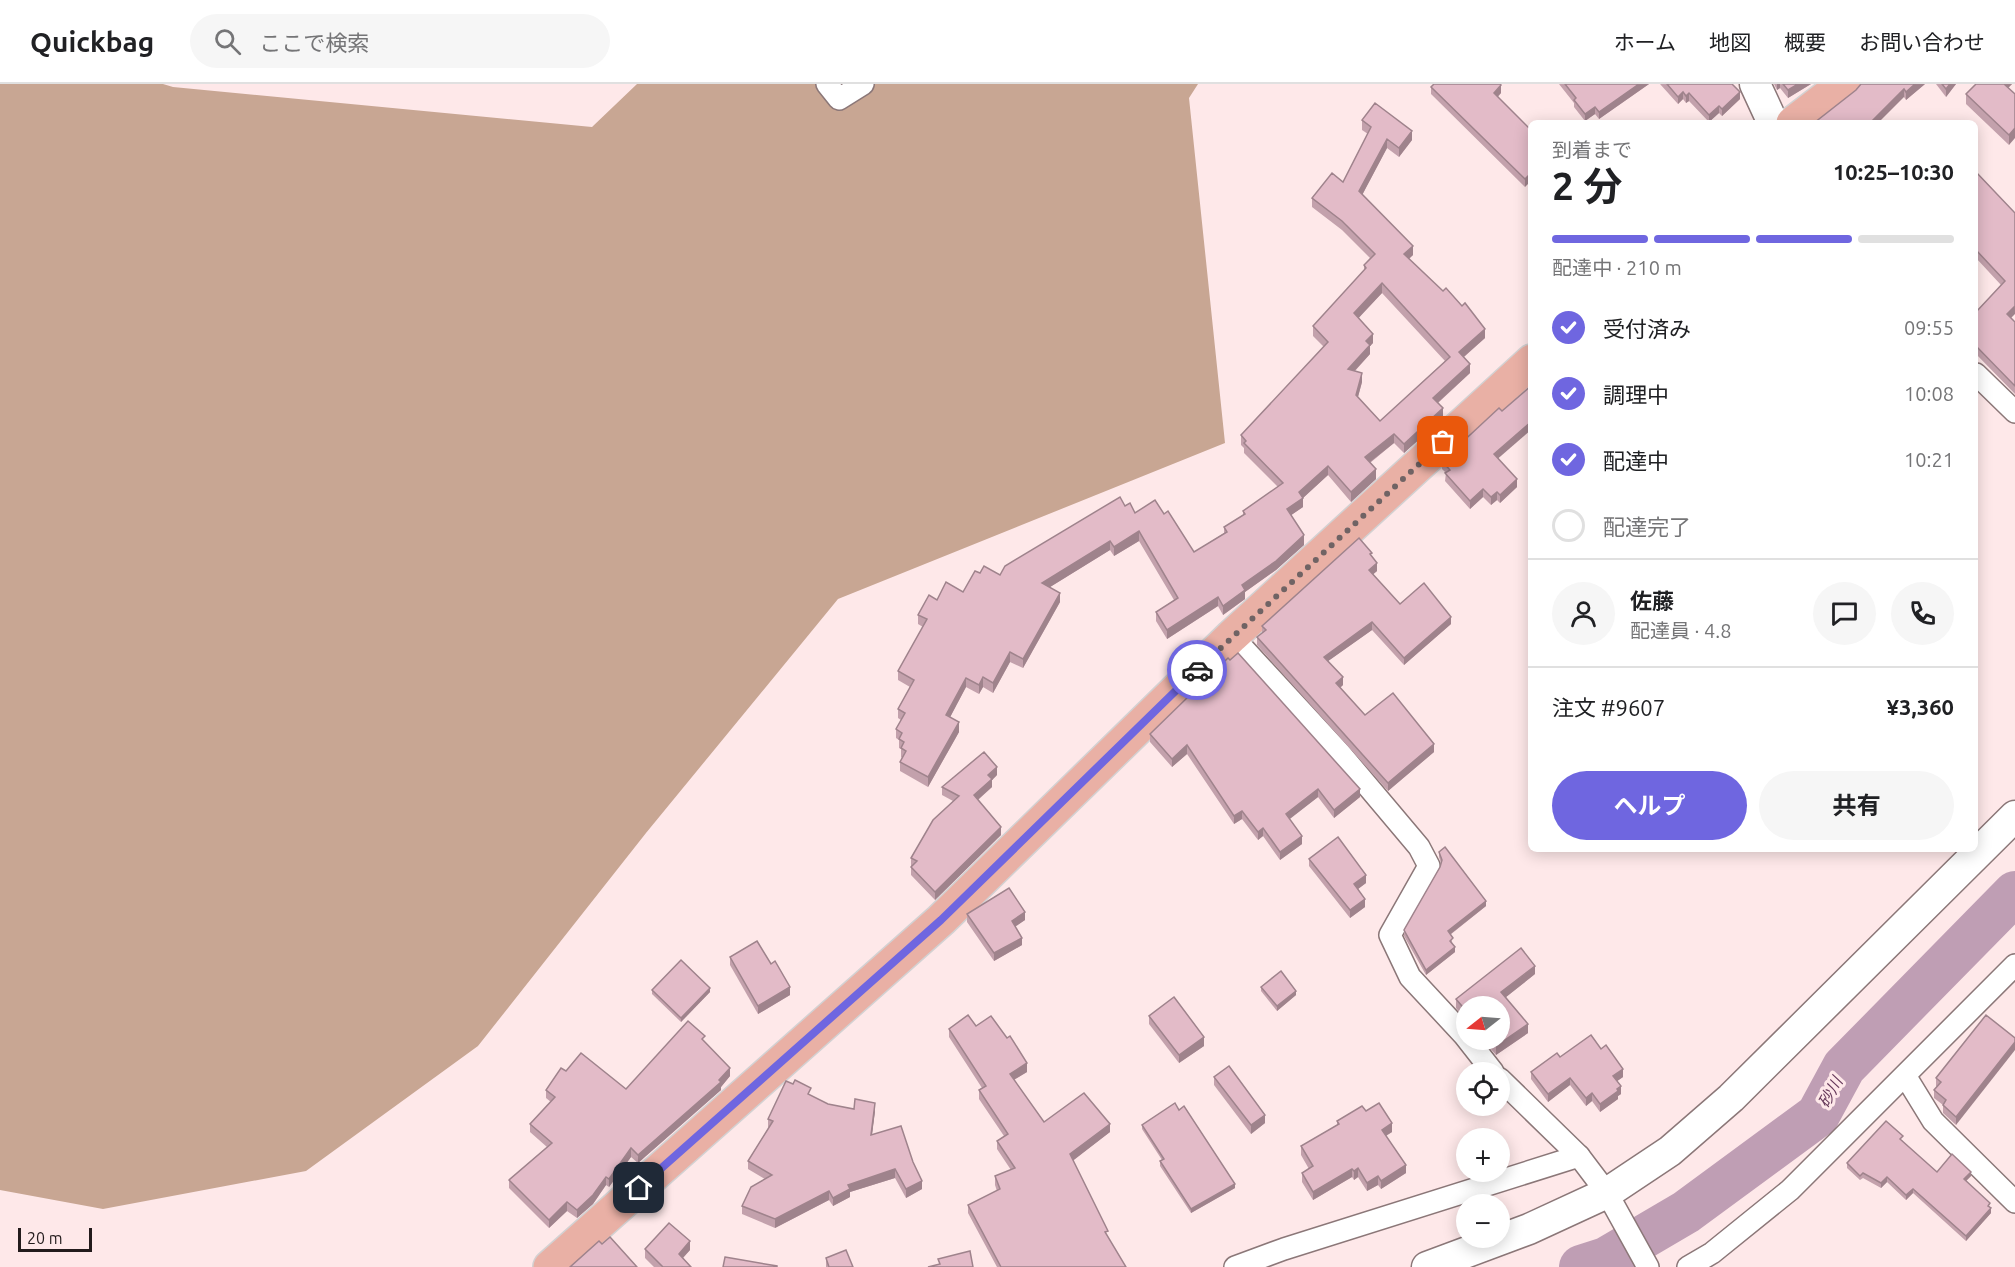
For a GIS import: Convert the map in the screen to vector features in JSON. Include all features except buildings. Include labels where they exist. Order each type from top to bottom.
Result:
[{"type":"main road","points":[[1797,120],[1844,84]]},
{"type":"main road","points":[[550,1267],[941,920],[1232,636],[1528,365]]},
{"type":"street","points":[[827,84],[839,99],[863,84]]},
{"type":"street","points":[[1755,84],[1772,120]]},
{"type":"street","points":[[1978,376],[2015,412]]},
{"type":"street","points":[[1232,636],[1339,752],[1419,847],[1429,866],[1390,935],[1410,977],[1464,1035],[1485,1062]]},
{"type":"street","points":[[1427,1267],[1612,1201],[1731,1098],[2015,816]]},
{"type":"street","points":[[1688,1267],[1712,1253],[1790,1190],[1906,1077],[2015,965]]},
{"type":"street","points":[[1906,1077],[1933,1122],[2015,1202]]},
{"type":"street","points":[[1510,1089],[1579,1156],[1612,1201],[1648,1267]]},
{"type":"street","points":[[1235,1267],[1306,1242],[1579,1156]]},
{"type":"shaded area","points":[[0,84],[163,84],[173,87],[592,127],[637,84],[1198,84],[1189,98],[1225,443],[838,599],[646,833],[478,1046],[306,1171],[103,1209],[0,1190]]},
{"type":"waterway","name":"砂川","points":[[1581,1267],[1606,1259],[1686,1212],[1818,1115],[1844,1067],[2015,893]]},
{"type":"waterway","points":[[1618,1252],[1624,1267]]},
{"type":"way so far","points":[[1197,670],[1443,442]]},
{"type":"route","points":[[639,1188],[941,920],[1197,670]]}]
